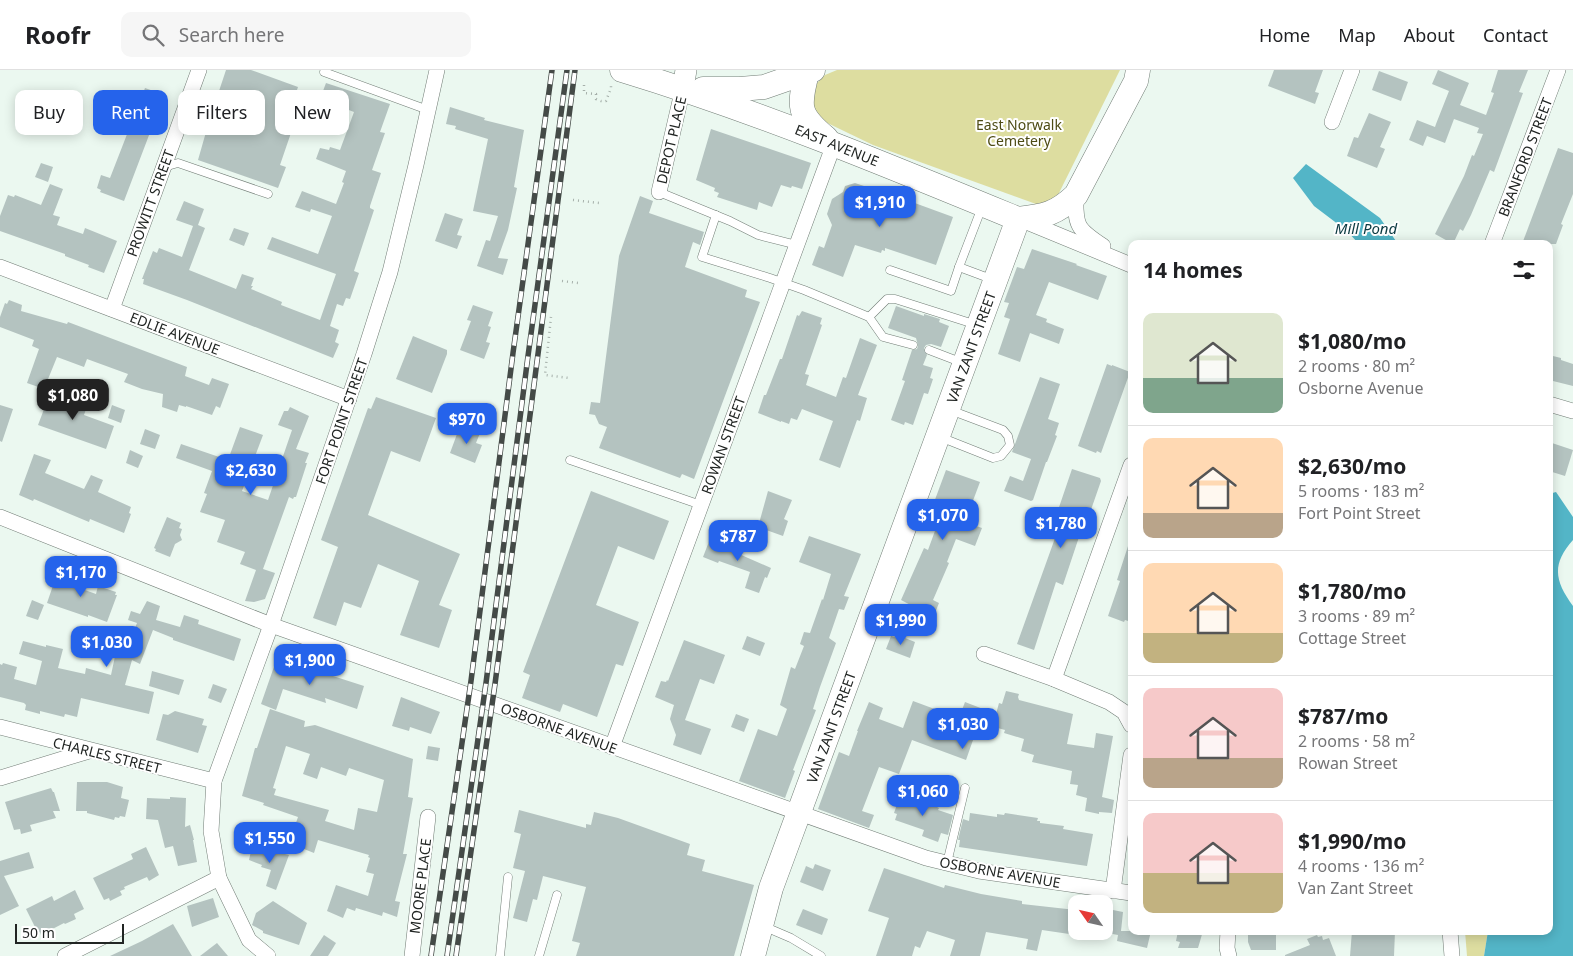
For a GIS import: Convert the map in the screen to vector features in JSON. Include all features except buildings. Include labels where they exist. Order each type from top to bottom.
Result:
[{"type":"main road","points":[[1018,219],[1051,214],[1064,207],[1076,195],[1136,81],[1138,70]]},
{"type":"main road","points":[[685,79],[740,89],[764,87],[809,71]]},
{"type":"main road","points":[[809,71],[801,95],[802,110],[811,125],[834,144]]},
{"type":"main road","name":"EAST AVENUE","points":[[622,73],[685,79],[834,144],[1018,219]]},
{"type":"main road","name":"VAN ZANT STREET","points":[[753,956],[772,888],[1018,219]]},
{"type":"street","name":"PROWITT STREET","points":[[112,309],[199,70]]},
{"type":"street","name":"FORT POINT STREET","points":[[268,956],[249,940],[219,878],[211,831],[214,782],[349,399],[390,272],[437,70]]},
{"type":"street","points":[[1332,122],[1352,70]]},
{"type":"street","name":"BRANFORD STREET","points":[[1494,240],[1558,70]]},
{"type":"street","name":"DEPOT PLACE","points":[[659,192],[685,79]]},
{"type":"street","name":"ROWAN STREET","points":[[612,747],[834,144]]},
{"type":"street","name":"EAST AVENUE","points":[[1076,195],[1076,216],[1079,227],[1087,236],[1128,263]]},
{"type":"street","name":"EAST AVENUE","points":[[1018,219],[1128,264]]},
{"type":"street","name":"EDLIE AVENUE","points":[[0,267],[349,399]]},
{"type":"street","points":[[1553,405],[1573,411]]},
{"type":"street","points":[[1054,679],[1128,473]]},
{"type":"street","name":"OSBORNE AVENUE","points":[[0,517],[270,625],[926,858],[978,871],[1128,894]]},
{"type":"street","points":[[984,654],[1054,679],[1108,702],[1124,712],[1128,719]]},
{"type":"street","name":"CHARLES STREET","points":[[0,727],[214,782]]},
{"type":"street","points":[[0,778],[89,751]]},
{"type":"street","points":[[1113,891],[1128,778]]},
{"type":"street","name":"MOORE PLACE","points":[[412,956],[428,817]]},
{"type":"street","points":[[65,956],[219,878]]},
{"type":"street","points":[[1228,935],[1227,948],[1229,956]]},
{"type":"street","points":[[1450,935],[1452,956]]},
{"type":"lane","points":[[324,72],[428,110]]},
{"type":"lane","points":[[164,167],[178,163],[268,194]]},
{"type":"lane","points":[[659,192],[716,215],[758,235],[797,244]]},
{"type":"lane","points":[[890,270],[950,291],[982,204]]},
{"type":"lane","points":[[716,215],[702,258],[783,283],[869,317],[883,337],[913,345]]},
{"type":"lane","points":[[959,267],[995,281]]},
{"type":"lane","points":[[869,317],[887,299],[894,298],[978,326]]},
{"type":"lane","points":[[929,350],[965,363]]},
{"type":"lane","points":[[938,437],[994,458],[1001,456],[1010,445],[1008,436],[1003,430],[948,409]]},
{"type":"lane","points":[[570,460],[701,505]]},
{"type":"lane","points":[[947,863],[965,788]]},
{"type":"lane","points":[[500,956],[508,877]]},
{"type":"lane","points":[[539,956],[557,895]]},
{"type":"lane","points":[[761,925],[791,938],[821,956]]},
{"type":"path","points":[[584,85],[584,94],[596,94],[596,99],[606,101],[611,88],[622,73]]},
{"type":"path","points":[[573,200],[599,203]]},
{"type":"path","points":[[562,281],[578,283]]},
{"type":"path","points":[[551,317],[545,375],[569,378]]},
{"type":"green space","name":"East Norwalk Cemetery","points":[[837,70],[1120,70],[1059,193],[1049,203],[1036,204],[873,145],[819,119],[813,110],[813,95],[817,83],[825,75]]},
{"type":"green space","points":[[1465,935],[1487,935],[1484,956],[1467,956]]},
{"type":"water","name":"Mill Pond","points":[[1306,164],[1380,218],[1395,240],[1355,240],[1347,231],[1314,206],[1293,178]]},
{"type":"water","points":[[1556,492],[1573,517],[1573,540],[1561,557],[1558,573],[1562,589],[1573,606],[1573,956],[1484,956],[1487,935],[1553,935],[1553,493]]},
{"type":"railway","points":[[431,956],[471,681],[552,70]]},
{"type":"railway","points":[[447,956],[486,683],[567,70]]},
{"type":"railway","points":[[456,956],[495,684],[575,70]]}]
